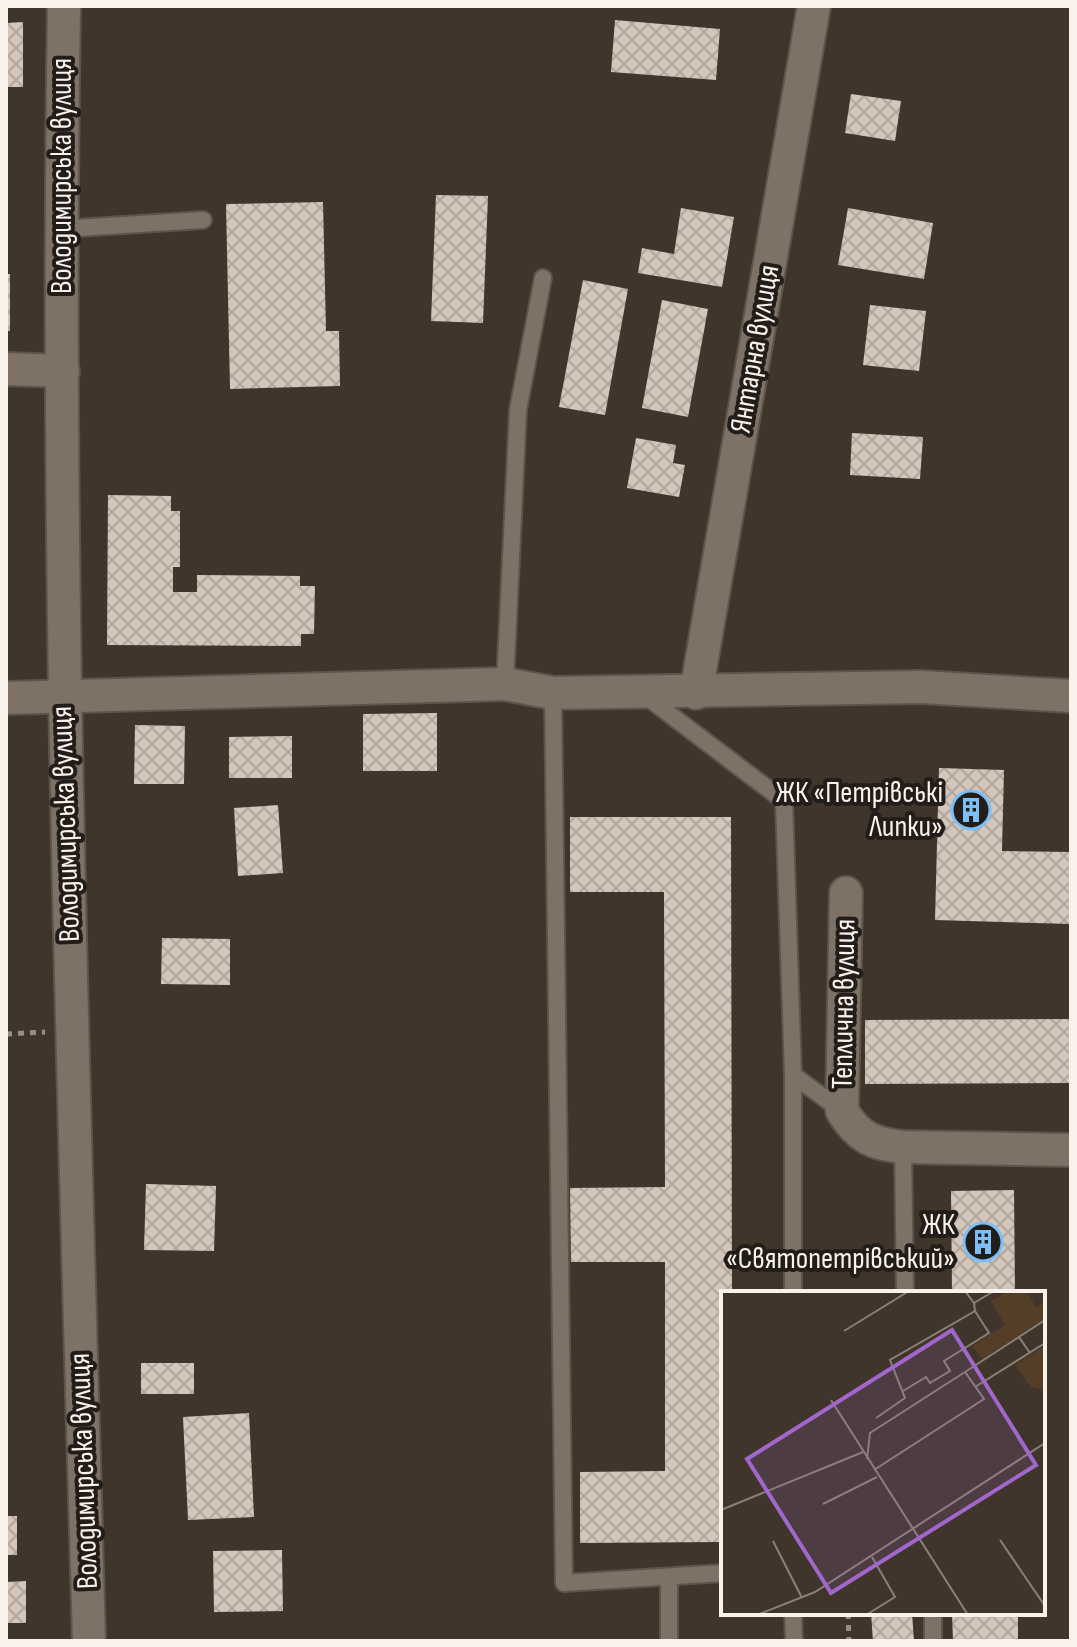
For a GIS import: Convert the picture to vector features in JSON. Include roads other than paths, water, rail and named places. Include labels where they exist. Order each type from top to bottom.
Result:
[{"type":"street","name":"Володимирська вулиця","points":[[64,6],[60,229],[63,697],[89,1641]]},
{"type":"street","name":"Янтарна вулиця","points":[[696,693],[814,6]]},
{"type":"street","points":[[6,369],[63,371]]},
{"type":"street","points":[[6,698],[505,684],[553,693],[921,687],[1071,696]]},
{"type":"street","name":"Теплична вулиця","points":[[846,893],[842,1111],[856,1133],[876,1144],[903,1147],[1071,1150]]},
{"type":"lane","points":[[60,229],[203,220]]},
{"type":"lane","points":[[505,684],[518,410],[543,278]]},
{"type":"lane","points":[[553,693],[564,1583],[721,1573]]},
{"type":"lane","points":[[641,693],[784,801],[793,1075],[793,1291]]},
{"type":"lane","points":[[793,1075],[842,1111]]},
{"type":"lane","points":[[903,1147],[905,1291]]},
{"type":"lane","points":[[669,1577],[669,1641]]},
{"type":"lane","points":[[793,1615],[794,1641]]},
{"type":"lane","points":[[933,1615],[933,1641]]},
{"type":"place","name":"ЖК «Петрівські Липки»","points":[[971,810]]},
{"type":"place","name":"ЖК «Святопетрівський»","points":[[983,1242]]}]
